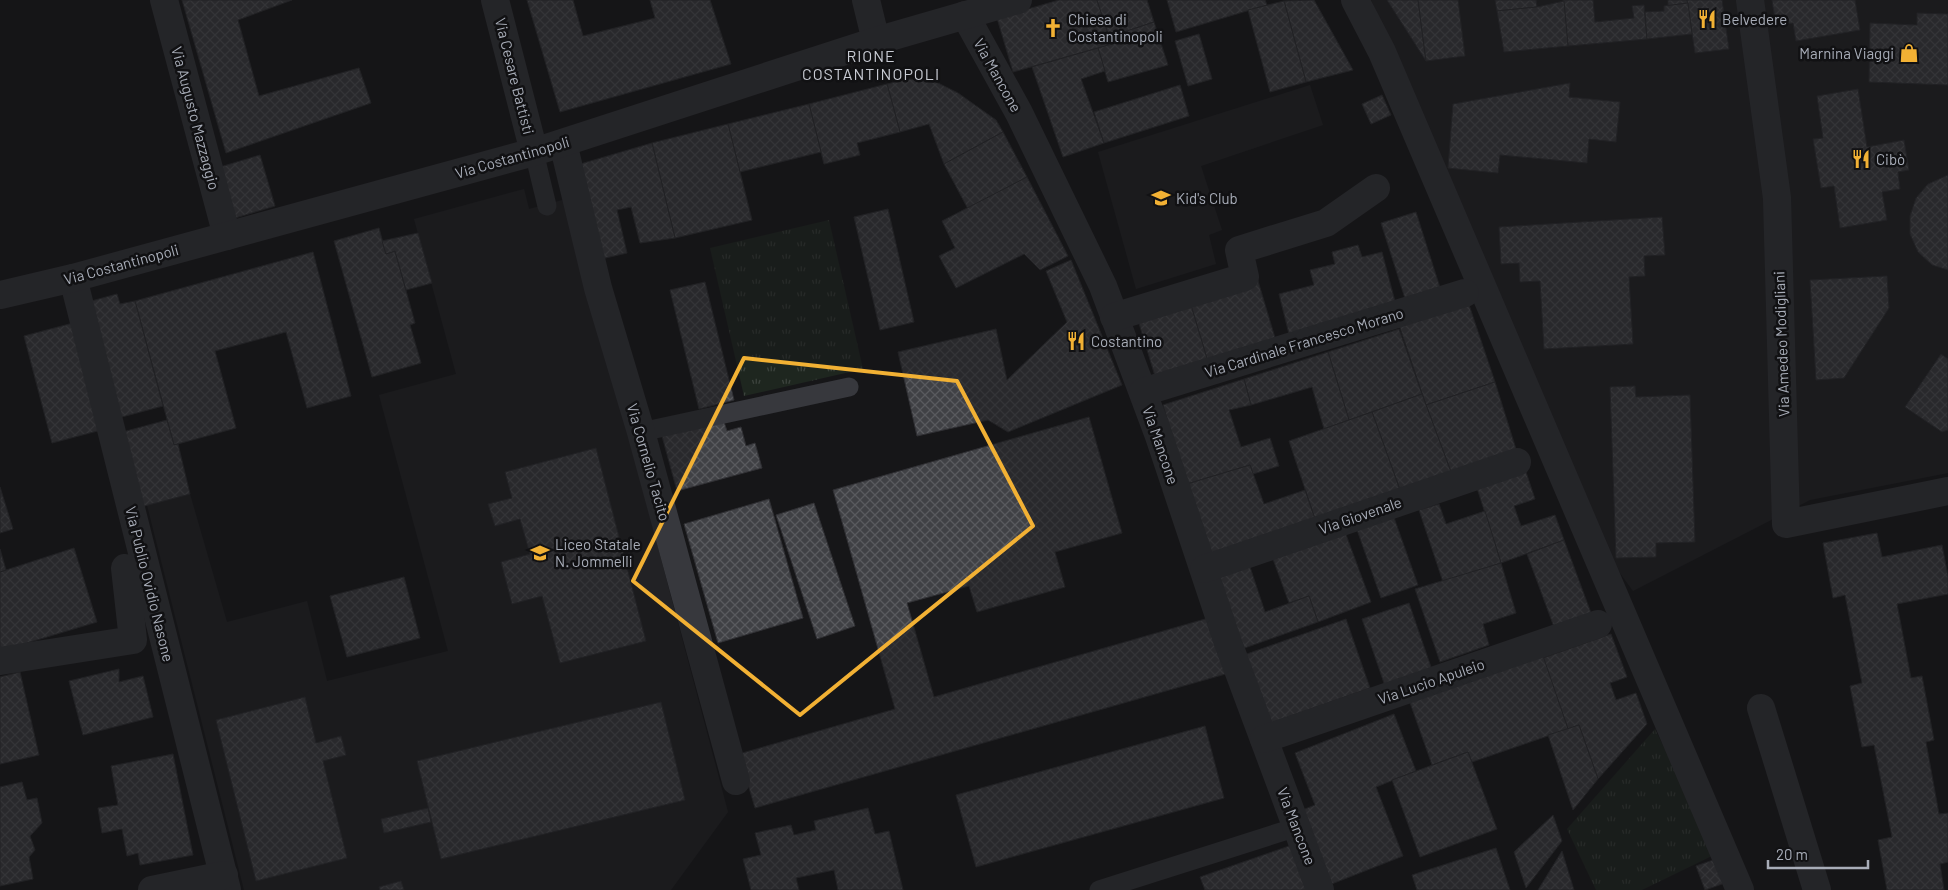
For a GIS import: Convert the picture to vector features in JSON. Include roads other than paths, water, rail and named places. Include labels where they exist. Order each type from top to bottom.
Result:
[{"type":"street","name":"Via Augusto Mazzaggio","points":[[164,0],[227,236]]},
{"type":"street","name":"Via Cesare Battisti","points":[[495,0],[534,152]]},
{"type":"street","points":[[866,0],[876,41]]},
{"type":"street","name":"Via Costantinopoli","points":[[0,295],[73,278],[534,152],[876,41],[1018,0]]},
{"type":"street","points":[[1355,0],[1382,52],[1740,890]]},
{"type":"street","name":"Via Amedeo Modigliani","points":[[1750,0],[1777,198],[1786,524],[1948,491]]},
{"type":"street","name":"Via Mancone","points":[[965,15],[1019,113],[1103,286],[1143,392],[1264,739],[1320,890]]},
{"type":"street","name":"Via Cornelio Tacito","points":[[563,143],[598,288],[641,432],[736,782]]},
{"type":"street","points":[[1114,317],[1244,277],[1239,250],[1326,223],[1376,188]]},
{"type":"street","name":"Via Publio Ovidio Nasone","points":[[73,278],[225,882]]},
{"type":"street","name":"Via Cardinale Francesco Morano","points":[[1143,392],[1465,293]]},
{"type":"street","name":"Via Giovenale","points":[[1204,569],[1517,462]]},
{"type":"street","points":[[0,661],[133,640],[124,568]]},
{"type":"street","name":"Via Lucio Apuleio","points":[[1264,739],[1598,624]]},
{"type":"street","points":[[1761,708],[1817,890]]},
{"type":"street","points":[[152,890],[225,882]]},
{"type":"lane","points":[[534,152],[547,206]]},
{"type":"lane","points":[[641,432],[848,387]]},
{"type":"lane","points":[[1099,890],[1297,827]]},
{"type":"place","name":"Belvedere","points":[[1707,19]]},
{"type":"place","name":"Chiesa di Costantinopoli","points":[[1053,28]]},
{"type":"place","name":"Marnina Viaggi","points":[[1909,53]]},
{"type":"place","name":"Cibò","points":[[1861,159]]},
{"type":"place","name":"Kid's Club","points":[[1161,198]]},
{"type":"place","name":"Costantino","points":[[1076,341]]},
{"type":"place","name":"Liceo Statale N. Jommelli","points":[[540,553]]},
{"type":"district","name":"RIONE COSTANTINOPOLI","points":[[871,64]]}]
